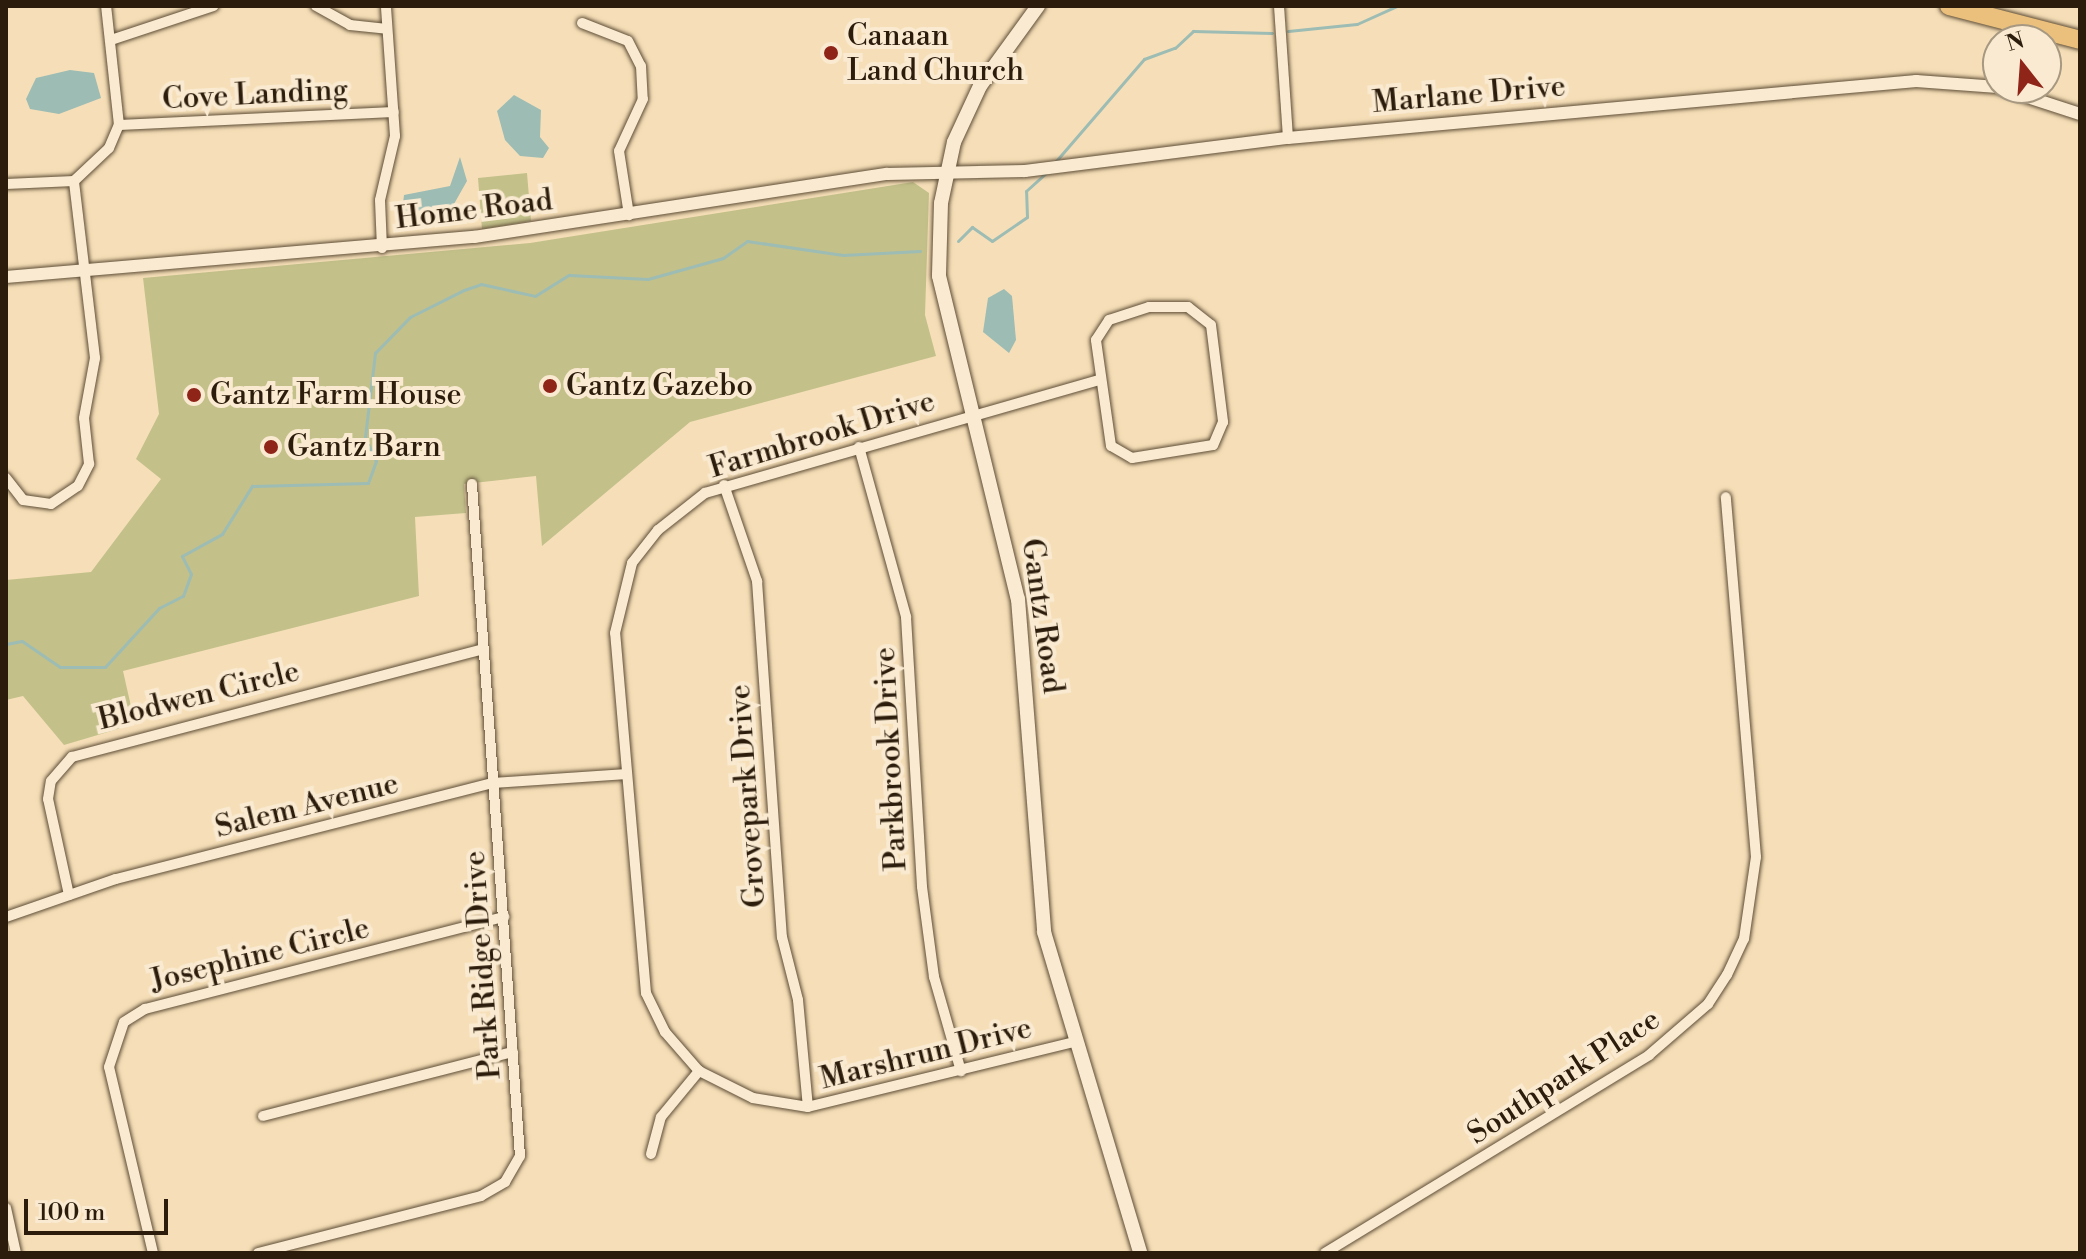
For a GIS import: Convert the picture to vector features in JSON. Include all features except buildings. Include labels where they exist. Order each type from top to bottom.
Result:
[{"type":"highway","points":[[1949,6],[2077,39]]},
{"type":"main road","name":"Gantz Road","points":[[1038,6],[975,94],[945,172],[939,276],[1018,599],[1040,902],[1074,1042],[1140,1253]]},
{"type":"street","points":[[6,184],[74,181],[99,164],[119,125],[106,6]]},
{"type":"street","points":[[111,40],[214,6]]},
{"type":"street","points":[[316,6],[350,25],[387,29]]},
{"type":"street","points":[[382,248],[378,215],[394,156],[386,6]]},
{"type":"street","points":[[1279,6],[1288,138]]},
{"type":"street","points":[[582,23],[628,41],[641,66],[643,99],[619,151],[629,215]]},
{"type":"street","name":"Marlane Drive","points":[[945,172],[1048,168],[1288,138],[1937,79],[1982,86]]},
{"type":"street","name":"Marlane Drive","points":[[2049,104],[2080,114]]},
{"type":"street","name":"Cove Landing","points":[[119,125],[394,112]]},
{"type":"street","name":"Home Road","points":[[6,277],[382,248],[629,215],[843,179],[945,172]]},
{"type":"street","points":[[6,478],[33,505],[59,500],[86,476],[84,418],[95,358],[89,272],[74,181]]},
{"type":"street","points":[[1149,307],[1188,307],[1206,316],[1219,373],[1220,441],[1132,458],[1111,446],[1098,380],[1099,329],[1149,307]]},
{"type":"street","name":"Farmbrook Drive","points":[[628,802],[618,597],[658,530],[724,485],[1098,380]]},
{"type":"street","name":"Parkbrook Drive","points":[[859,447],[906,617],[922,887],[934,977],[961,1071]]},
{"type":"street","name":"Park Ridge Drive","points":[[258,1253],[481,1196],[505,1182],[520,1156],[472,484]]},
{"type":"street","name":"Grovepark Drive","points":[[724,485],[757,581],[782,937],[798,1000],[808,1107]]},
{"type":"street","name":"Southpark Place","points":[[1325,1253],[1649,1055],[1708,1004],[1727,975],[1744,939],[1756,857],[1726,497]]},
{"type":"street","name":"Blodwen Circle","points":[[69,895],[48,799],[51,781],[72,757],[483,649]]},
{"type":"street","name":"Salem Avenue","points":[[6,917],[69,895],[494,783],[626,774]]},
{"type":"street","name":"Marshrun Drive","points":[[628,802],[646,993],[665,1032],[699,1071],[753,1098],[808,1107],[1074,1042]]},
{"type":"street","name":"Josephine Circle","points":[[153,1253],[109,1067],[124,1022],[145,1009],[504,917]]},
{"type":"street","points":[[263,1116],[513,1052]]},
{"type":"street","points":[[651,1154],[661,1117],[699,1071]]},
{"type":"street","points":[[6,1210],[16,1253]]},
{"type":"shaded area","points":[[527,173],[531,221],[482,229],[478,178]]},
{"type":"shaded area","points":[[913,182],[929,193],[925,315],[936,356],[690,422],[542,546],[536,476],[464,484],[466,513],[415,517],[419,596],[123,671],[135,724],[64,745],[23,696],[6,700],[6,580],[91,572],[161,479],[136,459],[159,414],[143,278],[530,243]]},
{"type":"water","points":[[70,70],[94,73],[101,98],[59,114],[30,109],[26,99],[36,78]]},
{"type":"water","points":[[514,95],[541,110],[540,137],[549,148],[543,158],[520,156],[505,140],[497,111]]},
{"type":"water","points":[[460,157],[467,181],[450,211],[402,211],[404,195],[450,186]]},
{"type":"water","points":[[1004,289],[1012,296],[1016,340],[1009,353],[983,332],[988,298]]},
{"type":"waterway","points":[[1288,31],[1357,24],[1397,6]]},
{"type":"waterway","points":[[1056,161],[1144,59],[1175,48],[1193,31],[1272,33]]},
{"type":"waterway","points":[[958,241],[972,227],[992,241],[1027,217],[1026,191],[1046,173]]},
{"type":"waterway","points":[[6,644],[22,641],[60,667],[105,667],[159,608],[183,596],[191,574],[182,556],[222,534],[252,486],[368,483],[376,461],[365,437],[375,353],[410,317],[464,290],[481,284],[535,296],[569,275],[648,279],[723,258],[747,241],[843,255],[920,251]]},
{"type":"place","name":"Canaan Land Church","points":[[831,53]]},
{"type":"place","name":"Gantz Gazebo","points":[[550,386]]},
{"type":"place","name":"Gantz Farm House","points":[[194,395]]},
{"type":"place","name":"Gantz Barn","points":[[271,447]]}]
